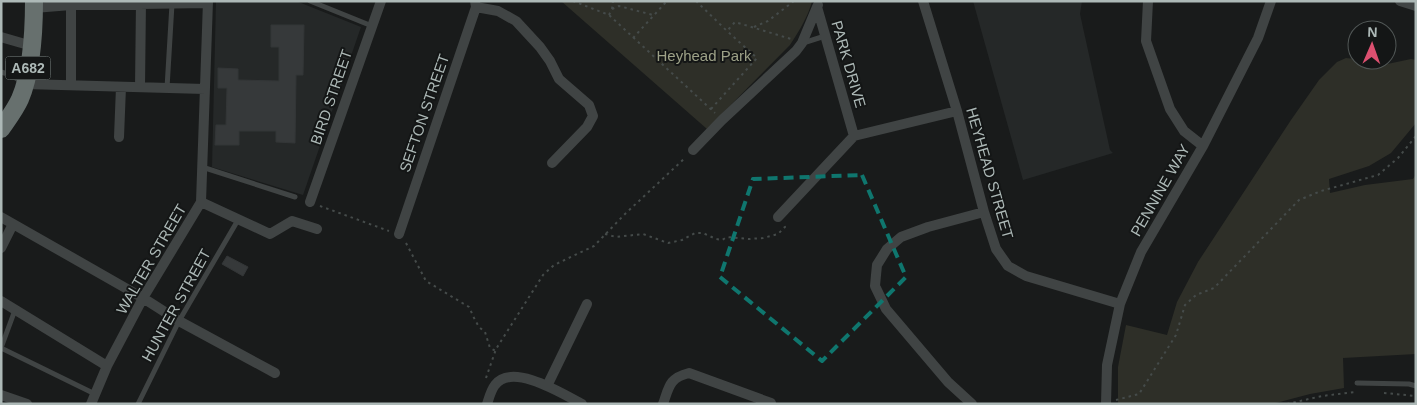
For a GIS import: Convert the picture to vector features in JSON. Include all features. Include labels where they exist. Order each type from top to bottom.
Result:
[{"type":"highway","name":"A682","points":[[1,128],[7,112],[20,98],[25,84],[32,46],[34,5]]},
{"type":"street","name":"BIRD STREET","points":[[310,202],[381,1]]},
{"type":"street","name":"HEYHEAD STREET","points":[[923,1],[996,249],[1008,266],[1026,276],[1120,304]]},
{"type":"street","points":[[1148,1],[1146,41],[1170,109],[1184,131],[1203,146]]},
{"type":"street","name":"PENNINE WAY","points":[[1106,403],[1107,365],[1120,304],[1141,252],[1203,146],[1258,38],[1271,1]]},
{"type":"street","points":[[1400,1],[1416,6]]},
{"type":"street","points":[[34,5],[208,2]]},
{"type":"street","name":"WALTER STREET","points":[[91,404],[107,366],[143,298],[202,202],[208,2]]},
{"type":"street","points":[[71,3],[71,85]]},
{"type":"street","points":[[140,87],[141,3]]},
{"type":"street","points":[[475,4],[498,11],[516,22],[540,47],[559,79],[589,105],[593,116],[587,127],[552,163]]},
{"type":"street","name":"SEFTON STREET","points":[[399,234],[475,4]]},
{"type":"street","points":[[693,150],[802,43],[818,4]]},
{"type":"street","name":"PARK DRIVE","points":[[818,4],[825,36],[854,136]]},
{"type":"street","points":[[1,37],[32,46]]},
{"type":"street","points":[[25,84],[204,90]]},
{"type":"street","points":[[120,137],[122,87]]},
{"type":"street","points":[[778,217],[854,136],[957,112]]},
{"type":"street","points":[[202,202],[270,234],[292,221],[317,229]]},
{"type":"street","points":[[972,404],[948,382],[886,309],[875,286],[878,265],[887,249],[901,237],[928,227],[984,212]]},
{"type":"street","points":[[1,218],[143,298],[179,321],[275,373]]},
{"type":"street","points":[[1,248],[14,224]]},
{"type":"street","points":[[1,301],[107,366]]},
{"type":"street","points":[[548,386],[588,304]]},
{"type":"street","points":[[663,404],[672,381],[678,376],[689,373],[771,403]]},
{"type":"street","points":[[487,404],[495,385],[506,377],[522,377],[548,386],[582,404]]},
{"type":"street","points":[[1,395],[27,404]]},
{"type":"lane","points":[[310,1],[372,26]]},
{"type":"lane","points":[[167,88],[172,4]]},
{"type":"lane","points":[[802,43],[825,36]]},
{"type":"lane","points":[[1,72],[11,75],[25,84]]},
{"type":"lane","points":[[202,167],[295,197]]},
{"type":"lane","name":"HUNTER STREET","points":[[138,404],[179,321],[238,220]]},
{"type":"lane","points":[[16,310],[1,348],[95,394]]},
{"type":"lane","points":[[1357,383],[1409,384],[1416,386]]},
{"type":"path","points":[[573,1],[609,15],[722,120]]},
{"type":"path","points":[[609,15],[613,1]]},
{"type":"path","points":[[633,38],[667,1]]},
{"type":"path","points":[[696,1],[757,58],[711,109]]},
{"type":"path","points":[[754,27],[768,21],[794,1]]},
{"type":"path","points":[[612,9],[618,6],[654,15]]},
{"type":"path","points":[[727,31],[735,22],[802,43]]},
{"type":"path","points":[[1106,403],[1139,394],[1176,335],[1186,306],[1196,295],[1214,288],[1299,200],[1321,191],[1378,175],[1398,158],[1416,136]]},
{"type":"path","points":[[495,385],[486,379],[496,351],[543,275],[554,266],[594,246],[693,150]]},
{"type":"path","points":[[310,202],[402,236],[426,281],[469,307],[479,327],[485,332],[490,348],[496,351]]},
{"type":"path","points":[[606,234],[616,237],[643,234],[668,244],[682,240],[695,233],[703,233],[716,239],[736,237],[749,239],[778,234],[785,227],[778,217]]},
{"type":"path","points":[[1287,404],[1322,396],[1356,392]]},
{"type":"path","points":[[1382,393],[1416,396]]},
{"type":"highlighted area","points":[[862,175],[906,277],[822,361],[720,277],[753,179]]},
{"type":"shaded area","points":[[216,1],[296,1],[361,27],[303,195],[212,167]]},
{"type":"shaded area","points":[[973,1],[1082,1],[1080,14],[1110,150],[1113,153],[1023,180]]},
{"type":"green space","name":"Heyhead Park","points":[[561,1],[812,1],[806,18],[790,45],[707,129]]},
{"type":"green space","points":[[1347,58],[1347,70],[1397,70],[1397,62],[1411,59],[1416,60],[1416,123],[1391,153],[1369,166],[1329,179],[1330,193],[1365,185],[1413,179],[1416,174],[1416,354],[1343,358],[1344,388],[1310,394],[1272,404],[1118,404],[1118,367],[1126,325],[1167,335],[1177,302],[1198,262],[1291,120],[1319,80],[1337,62]]},
{"type":"building","points":[[271,25],[304,25],[303,75],[296,75],[295,143],[276,142],[276,131],[239,131],[239,145],[215,145],[216,125],[226,125],[227,88],[218,88],[218,68],[238,69],[238,80],[279,81],[279,47],[271,47]]},
{"type":"building","points":[[227,256],[248,267],[243,276],[222,264]]}]
